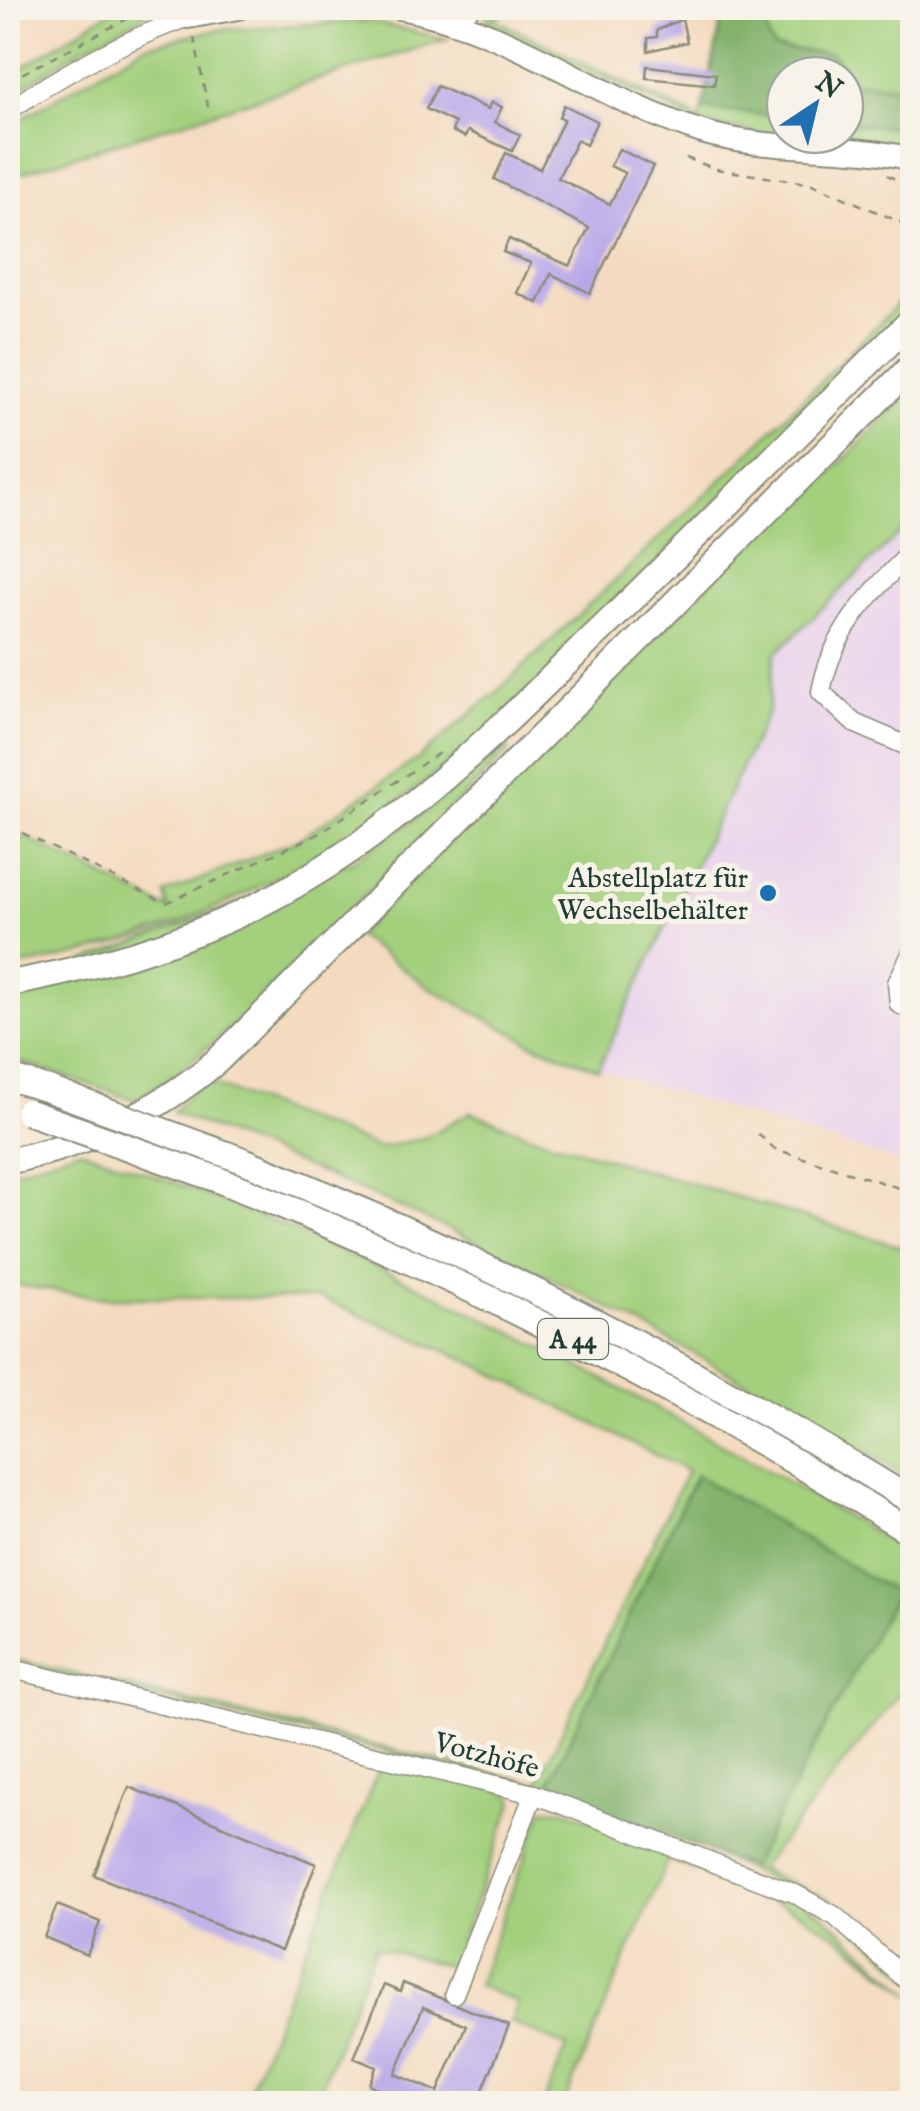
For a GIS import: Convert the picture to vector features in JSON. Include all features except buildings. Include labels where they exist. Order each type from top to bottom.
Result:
[{"type":"highway","points":[[8,984],[136,954],[225,920],[300,882],[387,824],[522,707],[912,320]]},
{"type":"highway","points":[[8,1162],[65,1147],[129,1120],[178,1091],[228,1051],[912,366]]},
{"type":"highway","name":"A 44","points":[[8,1077],[242,1160],[420,1236],[579,1312],[750,1404],[912,1501]]},
{"type":"highway","name":"A 44","points":[[18,1109],[217,1179],[374,1244],[541,1323],[730,1424],[912,1533]]},
{"type":"main road","points":[[186,12],[238,8]]},
{"type":"main road","points":[[400,8],[461,13],[698,131],[765,146]]},
{"type":"main road","points":[[865,152],[912,158]]},
{"type":"main road","points":[[858,155],[912,171]]},
{"type":"street","points":[[8,111],[70,68],[186,12]]},
{"type":"street","points":[[912,552],[856,609],[826,663],[821,692],[854,723],[912,748]]},
{"type":"street","points":[[912,952],[897,983],[899,1004],[912,1010]]},
{"type":"street","name":"Votzhöfe","points":[[8,1668],[534,1794],[793,1893],[835,1916],[912,1985]]},
{"type":"street","points":[[454,1994],[534,1794]]},
{"type":"path","points":[[8,81],[148,8]]},
{"type":"path","points":[[186,12],[209,112]]},
{"type":"path","points":[[686,158],[750,176],[812,184],[912,228]]},
{"type":"path","points":[[8,826],[166,903],[318,834],[441,752]]},
{"type":"path","points":[[758,1134],[775,1149],[912,1192]]},
{"type":"shaded area","points":[[912,521],[912,1166],[598,1069],[768,712],[775,654]]},
{"type":"green space","points":[[115,8],[149,8],[139,19],[81,49],[8,97],[8,77]]},
{"type":"green space","points":[[491,8],[523,8],[492,18],[700,119],[703,109],[765,115],[765,135],[700,123],[486,20]]},
{"type":"green space","points":[[724,8],[770,8],[767,33],[774,48],[834,55],[765,55],[765,115],[703,109]]},
{"type":"green space","points":[[770,8],[912,8],[912,87],[865,83],[865,55],[774,48],[767,34]]},
{"type":"green space","points":[[367,21],[447,39],[8,177],[8,127],[144,46],[216,30]]},
{"type":"green space","points":[[865,83],[912,87],[912,129],[865,125]]},
{"type":"green space","points":[[865,125],[912,129],[912,152],[865,140]]},
{"type":"green space","points":[[912,290],[912,307],[543,680],[452,761],[395,804],[275,879],[211,909],[146,935],[78,955],[8,968],[8,829],[169,909],[165,894],[299,839],[419,758],[500,689],[740,462]]},
{"type":"green space","points":[[912,391],[912,521],[775,654],[768,712],[598,1069],[533,1044],[430,988],[356,935],[770,522],[806,498]]},
{"type":"green space","points":[[505,747],[509,751],[241,1018],[176,1074],[135,1100],[8,1058],[8,990],[349,863],[421,815]]},
{"type":"green space","points":[[204,1081],[379,1148],[423,1138],[471,1112],[527,1134],[912,1250],[912,1480],[735,1377],[554,1280],[460,1234],[172,1112]]},
{"type":"green space","points":[[79,1149],[296,1231],[506,1329],[711,1438],[912,1555],[912,1678],[759,1869],[830,1900],[912,1974],[912,1979],[838,1912],[708,1851],[752,1867],[695,1476],[546,1789],[8,1663],[8,1658],[537,1784],[687,1471],[465,1359],[320,1298],[105,1298],[8,1284],[8,1172]]},
{"type":"green space","points":[[696,1475],[896,1593],[751,1867],[546,1789]]},
{"type":"green space","points":[[54,1683],[508,1791],[514,1800],[451,1967],[375,1947],[315,2103],[272,2103],[247,2094],[380,1766],[45,1689]]},
{"type":"green space","points":[[543,1809],[566,1810],[799,1900],[826,1917],[912,1995],[839,1937],[796,1911],[668,1859],[564,2103],[544,2103],[567,2047],[511,2023],[518,2003],[477,1985]]},
{"type":"place","name":"Abstellplatz für Wechselbehälter","points":[[768,893]]}]
